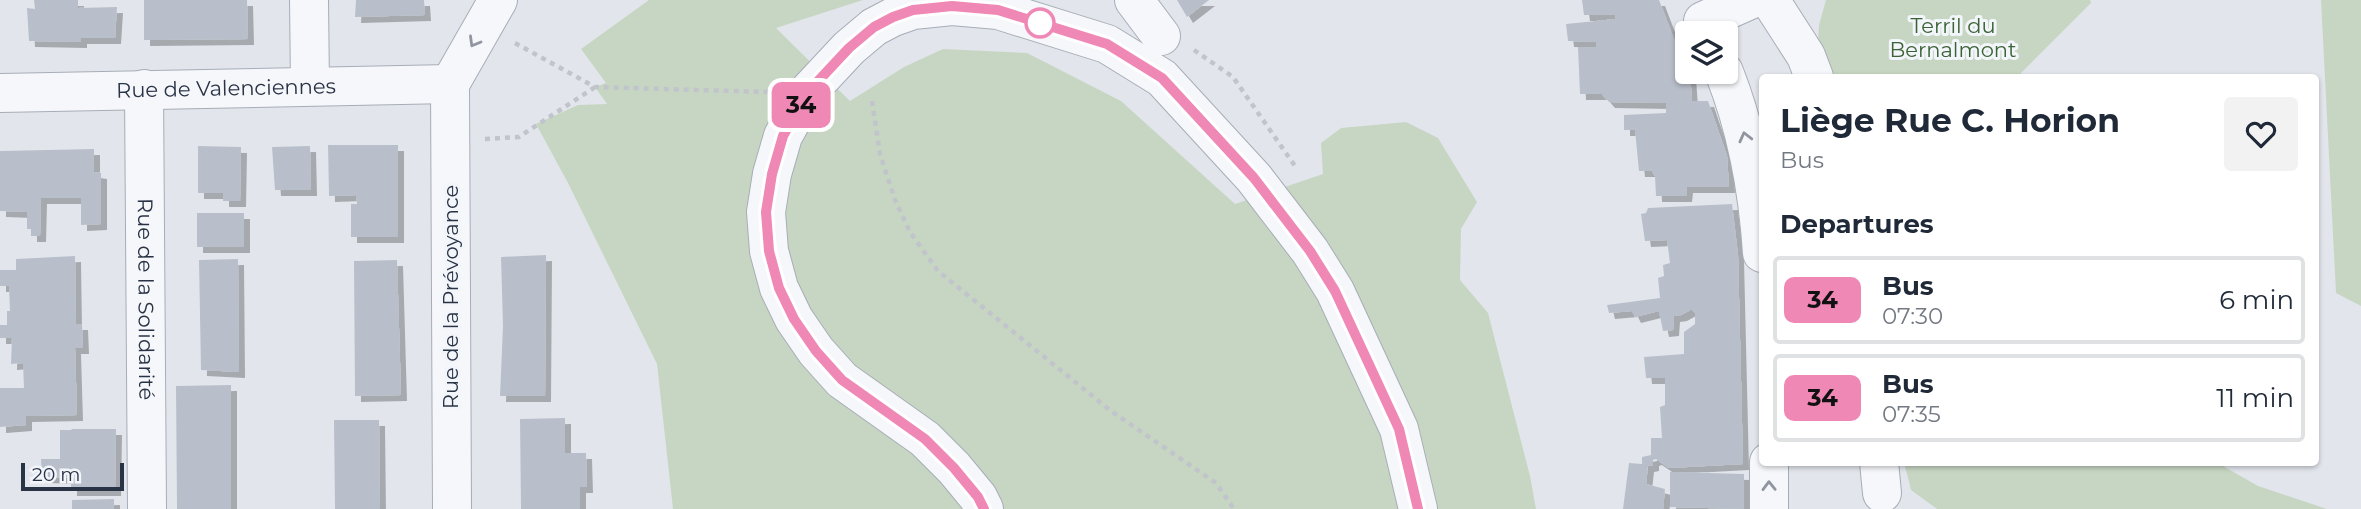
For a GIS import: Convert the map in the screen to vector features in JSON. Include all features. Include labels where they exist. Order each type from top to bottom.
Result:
[{"type":"street","points":[[309,0],[310,86]]},
{"type":"street","points":[[1134,0],[1161,36]]},
{"type":"street","points":[[1702,18],[1750,0]]},
{"type":"street","points":[[1770,0],[1806,56],[1813,74]]},
{"type":"street","points":[[984,509],[978,497],[954,468],[925,439],[842,380],[816,351],[794,319],[779,288],[769,251],[766,212],[770,187],[783,136],[807,93],[849,48],[874,27],[913,10],[999,5],[1107,44],[1162,78],[1254,178],[1310,251],[1335,291],[1399,429],[1418,509]]},
{"type":"street","points":[[450,85],[490,13]]},
{"type":"street","points":[[1729,84],[1746,140],[1759,201]]},
{"type":"street","name":"Rue de Valenciennes","points":[[0,93],[450,85]]},
{"type":"street","name":"Rue de la Prévoyance","points":[[450,85],[452,509]]},
{"type":"street","name":"Rue de la Solidarité","points":[[144,89],[146,509]]},
{"type":"street","points":[[1769,466],[1769,509]]},
{"type":"path","points":[[490,13],[595,87],[807,93]]},
{"type":"path","points":[[450,141],[519,137],[595,87]]},
{"type":"path","points":[[872,101],[880,154],[895,200],[910,232],[939,271],[1111,411],[1216,483],[1234,509]]},
{"type":"green space","points":[[649,0],[863,0],[776,28],[850,101],[904,67],[943,49],[1027,53],[1121,101],[1235,204],[1323,174],[1321,143],[1341,128],[1406,122],[1438,138],[1477,202],[1461,229],[1460,280],[1488,313],[1536,509],[673,509],[657,364],[536,124],[578,105],[607,104],[595,87],[606,83],[581,49]]},
{"type":"green space","name":"Terril du Bernalmont","points":[[1826,0],[2090,0],[2091,3],[2021,74],[1816,74],[1819,25]]},
{"type":"green space","points":[[2321,0],[2361,0],[2361,306],[2336,293]]},
{"type":"green space","points":[[1905,466],[2223,466],[2258,486],[2327,509],[1937,509],[1911,490]]},
{"type":"building","points":[[34,0],[78,0],[78,8],[117,7],[115,38],[81,38],[81,42],[29,41],[27,8],[35,9]]},
{"type":"building","points":[[144,0],[247,0],[248,39],[144,40]]},
{"type":"building","points":[[356,0],[424,0],[425,15],[355,17]]},
{"type":"building","points":[[1177,0],[1209,0],[1187,17]]},
{"type":"building","points":[[1582,0],[1659,0],[1675,42],[1675,84],[1691,84],[1692,101],[1708,101],[1727,156],[1729,187],[1687,187],[1686,196],[1656,196],[1655,176],[1652,171],[1639,171],[1635,130],[1624,130],[1624,115],[1666,113],[1666,103],[1609,102],[1602,94],[1580,94],[1578,47],[1596,47],[1596,42],[1568,41],[1566,24],[1616,19],[1615,15],[1584,15]]},
{"type":"building","points":[[328,145],[398,145],[398,237],[351,237],[351,204],[357,204],[356,195],[329,196]]},
{"type":"building","points":[[198,146],[241,147],[240,201],[223,201],[223,193],[198,193]]},
{"type":"building","points":[[310,146],[311,190],[275,190],[272,147]]},
{"type":"building","points":[[94,149],[94,172],[101,173],[101,224],[81,225],[81,198],[41,198],[40,236],[31,236],[31,229],[27,229],[27,212],[0,211],[0,151]]},
{"type":"building","points":[[1732,204],[1738,255],[1743,464],[1669,468],[1656,459],[1653,460],[1653,465],[1648,466],[1646,484],[1665,489],[1663,509],[1623,509],[1629,463],[1642,464],[1642,457],[1651,455],[1651,438],[1662,438],[1660,407],[1665,405],[1665,378],[1646,378],[1644,357],[1684,354],[1684,332],[1695,324],[1695,313],[1692,309],[1674,316],[1673,330],[1663,331],[1659,311],[1635,317],[1632,311],[1609,313],[1607,305],[1660,298],[1658,278],[1664,276],[1663,265],[1670,263],[1667,240],[1645,241],[1641,214],[1646,213],[1648,208]]},
{"type":"building","points":[[197,213],[244,213],[244,247],[197,247]]},
{"type":"building","points":[[546,255],[545,396],[500,396],[503,326],[501,257]]},
{"type":"building","points":[[75,256],[76,324],[82,324],[83,348],[75,348],[77,415],[26,416],[26,425],[0,427],[0,388],[24,388],[23,363],[11,364],[12,338],[0,338],[0,325],[7,325],[7,311],[10,311],[9,286],[0,286],[0,270],[16,270],[16,259]]},
{"type":"building","points":[[238,259],[239,372],[201,370],[199,260]]},
{"type":"building","points":[[397,260],[401,395],[355,396],[354,261]]},
{"type":"building","points":[[231,385],[231,509],[177,509],[176,386]]},
{"type":"building","points":[[565,418],[565,453],[586,453],[587,487],[580,487],[580,509],[521,509],[520,419]]},
{"type":"building","points":[[334,420],[379,420],[380,509],[335,509]]},
{"type":"building","points":[[116,429],[115,490],[71,490],[71,478],[42,477],[41,459],[60,459],[60,430]]},
{"type":"building","points":[[1670,472],[1744,474],[1744,509],[1670,507]]},
{"type":"building","points":[[114,499],[114,509],[72,509],[72,500]]},
{"type":"bus line","name":"34","points":[[984,509],[978,497],[954,468],[925,439],[842,380],[816,351],[794,319],[779,288],[769,251],[766,212],[772,174],[783,136],[807,93],[849,48],[874,27],[913,10],[952,6],[998,10],[1107,44],[1162,78],[1254,178],[1310,251],[1335,291],[1399,429],[1418,509]]}]
